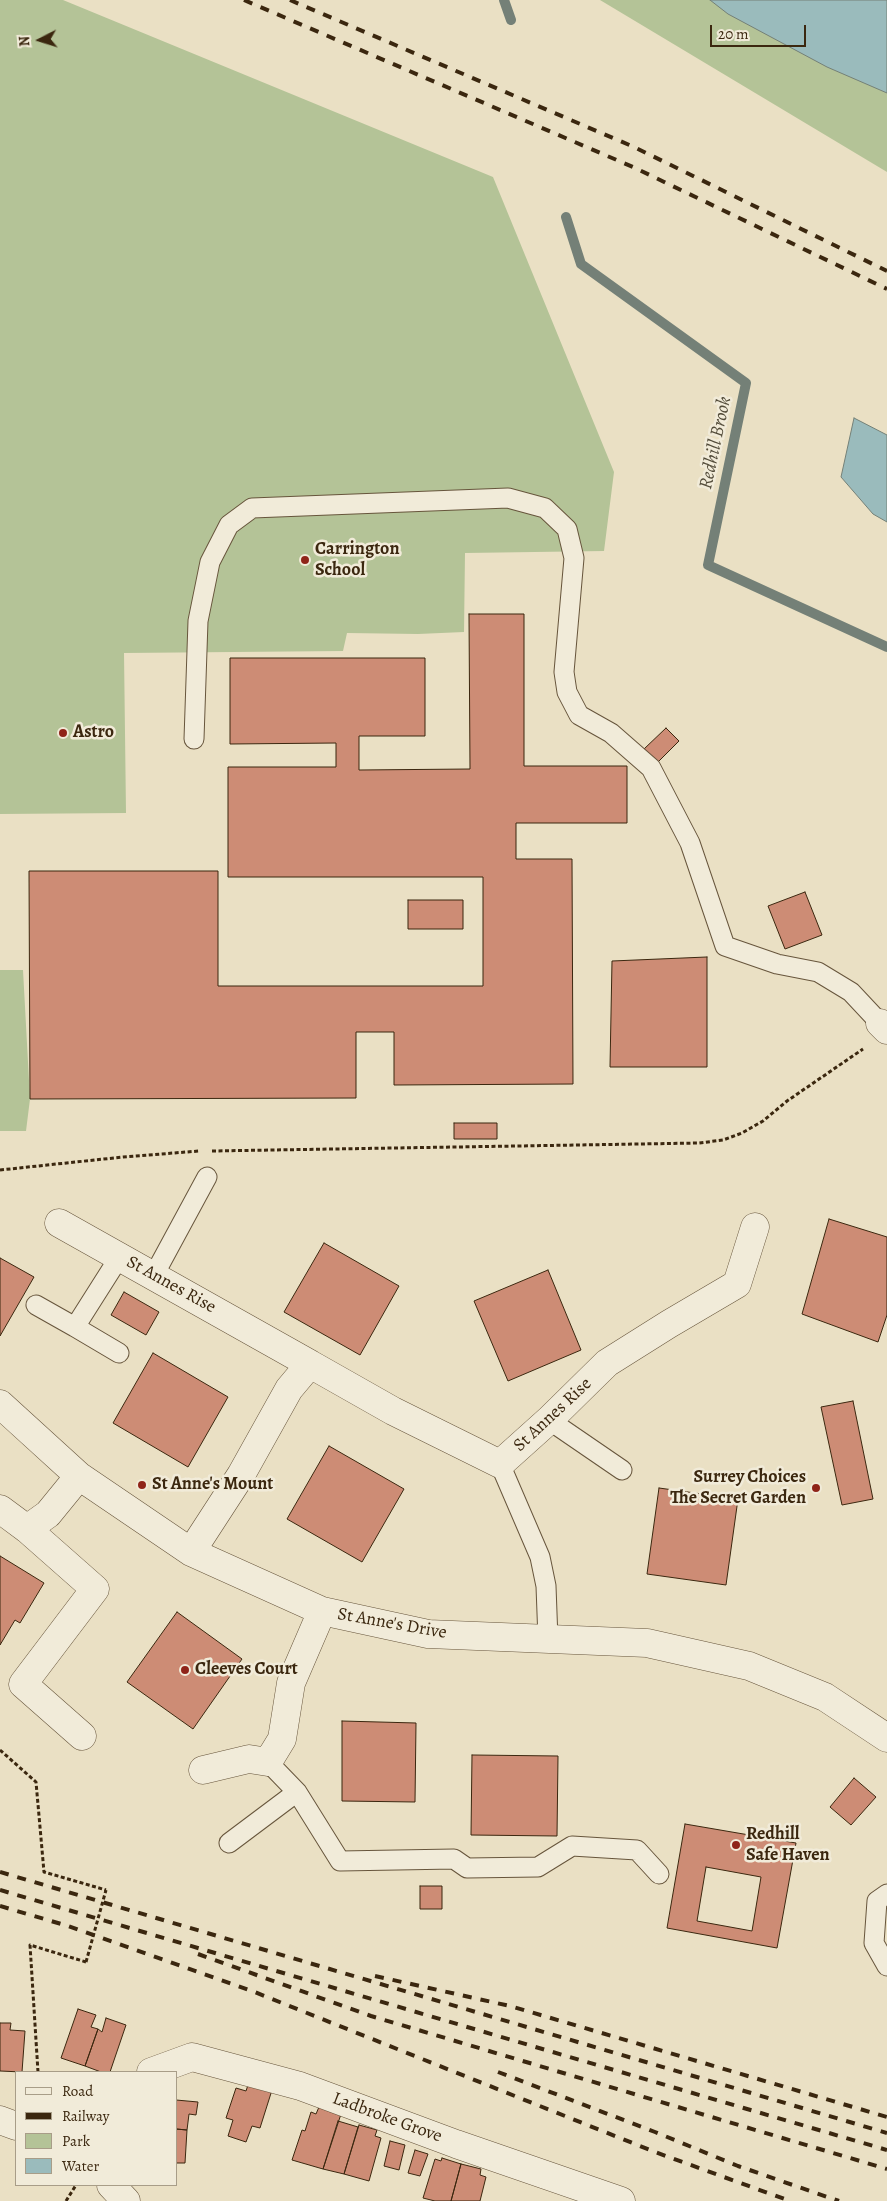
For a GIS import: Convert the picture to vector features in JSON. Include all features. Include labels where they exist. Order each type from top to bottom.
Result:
[{"type":"street","name":"St Annes Rise","points":[[59,1223],[393,1411],[500,1464],[550,1420],[607,1363],[737,1284],[755,1227]]},
{"type":"street","points":[[191,1552],[240,1475],[289,1389],[310,1364]]},
{"type":"street","name":"St Anne's Drive","points":[[0,1404],[79,1476],[191,1552],[322,1611],[428,1634],[647,1643],[749,1666],[825,1697],[887,1738]]},
{"type":"street","points":[[27,1529],[48,1514],[79,1476]]},
{"type":"street","points":[[0,1509],[27,1529],[95,1589],[22,1684],[82,1736]]},
{"type":"street","points":[[202,1770],[249,1759],[268,1762],[282,1740],[291,1683],[322,1611]]},
{"type":"street","name":"Ladbroke Grove","points":[[153,2071],[192,2057],[292,2083],[620,2201]]},
{"type":"street","points":[[0,2120],[15,2126]]},
{"type":"street","points":[[112,2186],[126,2201]]},
{"type":"lane","points":[[194,739],[198,622],[210,562],[229,525],[252,508],[508,498],[545,508],[567,529],[574,558],[564,672],[567,692],[579,715],[611,733],[651,768],[690,843],[725,946],[777,964],[818,972],[851,992],[884,1026]]},
{"type":"lane","points":[[154,1275],[208,1177]]},
{"type":"lane","points":[[75,1328],[120,1256]]},
{"type":"lane","points":[[36,1305],[119,1354]]},
{"type":"lane","points":[[550,1420],[622,1470]]},
{"type":"lane","points":[[500,1464],[540,1557],[546,1586],[548,1640]]},
{"type":"lane","points":[[268,1762],[298,1792],[340,1861],[454,1858],[468,1868],[538,1867],[572,1846],[637,1850],[659,1874]]},
{"type":"lane","points":[[230,1842],[298,1792]]},
{"type":"lane","points":[[887,1894],[876,1901],[874,1943],[887,1966]]},
{"type":"path","points":[[0,1170],[123,1157],[227,1150],[699,1143],[724,1140],[742,1133],[763,1121],[787,1100],[864,1048]]},
{"type":"path","points":[[0,1750],[36,1782],[44,1872],[106,1890],[86,1962],[30,1945],[38,2071]]},
{"type":"path","points":[[66,2201],[75,2186]]},
{"type":"green space","points":[[0,0],[63,0],[493,177],[614,472],[604,551],[465,553],[464,632],[418,634],[347,633],[343,651],[124,653],[126,813],[0,814]]},
{"type":"green space","points":[[600,0],[887,0],[887,172]]},
{"type":"green space","points":[[0,970],[23,970],[30,1099],[26,1131],[0,1131]]},
{"type":"water","points":[[710,0],[887,0],[887,93],[827,67],[728,14]]},
{"type":"water","points":[[854,418],[887,435],[887,522],[873,514],[841,477]]},
{"type":"building","points":[[469,614],[524,614],[524,766],[627,766],[627,823],[516,823],[516,859],[572,859],[573,1084],[394,1085],[394,1032],[356,1032],[356,1098],[30,1099],[29,871],[218,871],[218,986],[483,986],[483,877],[228,877],[228,767],[336,767],[336,743],[230,744],[230,658],[425,658],[425,736],[359,736],[359,770],[470,769]]},
{"type":"building","points":[[666,728],[679,741],[657,763],[644,749]]},
{"type":"building","points":[[805,892],[822,935],[785,949],[768,906]]},
{"type":"building","points":[[408,900],[463,900],[463,929],[408,929]]},
{"type":"building","points":[[707,957],[707,1067],[610,1067],[612,961]]},
{"type":"building","points":[[454,1123],[497,1123],[497,1139],[454,1139]]},
{"type":"building","points":[[829,1219],[887,1237],[887,1315],[878,1342],[802,1314]]},
{"type":"building","points":[[324,1243],[399,1286],[360,1355],[284,1312]]},
{"type":"building","points":[[0,1258],[34,1277],[0,1336]]},
{"type":"building","points":[[548,1270],[581,1350],[508,1381],[474,1301]]},
{"type":"building","points":[[124,1292],[159,1312],[146,1335],[111,1315]]},
{"type":"building","points":[[153,1353],[228,1397],[188,1467],[113,1423]]},
{"type":"building","points":[[853,1401],[873,1499],[842,1505],[821,1407]]},
{"type":"building","points":[[329,1446],[404,1489],[362,1562],[287,1519]]},
{"type":"building","points":[[659,1488],[738,1499],[726,1585],[647,1574]]},
{"type":"building","points":[[0,1556],[44,1583],[20,1623],[15,1620],[0,1645]]},
{"type":"building","name":"Cleeves Court","points":[[177,1612],[242,1659],[193,1729],[127,1682]]},
{"type":"building","points":[[342,1721],[416,1723],[415,1802],[342,1801]]},
{"type":"building","points":[[472,1755],[558,1756],[557,1836],[471,1835]]},
{"type":"building","points":[[854,1778],[876,1797],[851,1825],[830,1807]]},
{"type":"building","points":[[685,1824],[796,1843],[777,1948],[667,1928]],"holes":[[[706,1867],[761,1877],[752,1931],[697,1921]]]},
{"type":"building","points":[[420,1886],[442,1886],[442,1909],[420,1909]]},
{"type":"building","points":[[78,2009],[96,2015],[91,2027],[98,2029],[85,2066],[61,2058]]},
{"type":"building","points":[[106,2018],[126,2025],[110,2071],[98,2071],[85,2066],[98,2029],[102,2032]]},
{"type":"building","points":[[0,2023],[11,2023],[10,2030],[25,2031],[22,2071],[0,2071]]},
{"type":"building","points":[[249,2082],[272,2090],[260,2128],[252,2126],[246,2142],[228,2136],[233,2120],[226,2118],[236,2088],[246,2091]]},
{"type":"building","points":[[178,2100],[198,2102],[196,2115],[189,2114],[187,2130],[178,2129]]},
{"type":"building","points":[[319,2107],[341,2114],[323,2169],[292,2160],[302,2130],[305,2131],[311,2112],[316,2114]]},
{"type":"building","points":[[338,2121],[358,2127],[344,2174],[323,2169]]},
{"type":"building","points":[[359,2125],[377,2130],[375,2136],[381,2138],[369,2181],[344,2174]]},
{"type":"building","points":[[178,2129],[187,2130],[185,2163],[178,2163]]},
{"type":"building","points":[[390,2141],[405,2145],[399,2170],[384,2166]]},
{"type":"building","points":[[415,2150],[428,2154],[420,2176],[408,2173]]},
{"type":"building","points":[[442,2158],[461,2164],[451,2201],[435,2201],[423,2198],[435,2159],[441,2161]]},
{"type":"building","points":[[461,2164],[481,2169],[480,2175],[486,2177],[480,2201],[451,2201]]},
{"type":"waterway","name":"Redhill Brook","points":[[504,0],[511,20]]},
{"type":"waterway","name":"Redhill Brook","points":[[566,217],[581,264],[746,383],[708,565],[887,647]]},
{"type":"railway","points":[[244,0],[633,167],[887,289]]},
{"type":"railway","points":[[290,0],[634,147],[887,271]]},
{"type":"railway","points":[[0,1872],[887,2133]]},
{"type":"railway","points":[[0,1890],[887,2150]]},
{"type":"railway","points":[[0,1906],[68,1926],[252,1991],[655,2152],[790,2201]]},
{"type":"railway","points":[[198,1954],[371,2016],[887,2169]]},
{"type":"railway","points":[[375,1976],[510,2006],[887,2117]]},
{"type":"railway","points":[[498,2072],[738,2166],[839,2201]]},
{"type":"place","name":"Carrington School","points":[[305,560]]},
{"type":"place","name":"Astro","points":[[63,733]]},
{"type":"place","name":"St Anne's Mount","points":[[142,1485]]},
{"type":"place","name":"Surrey Choices The Secret Garden","points":[[816,1488]]},
{"type":"place","name":"Cleeves Court","points":[[185,1670]]},
{"type":"place","name":"Redhill Safe Haven","points":[[736,1845]]}]
